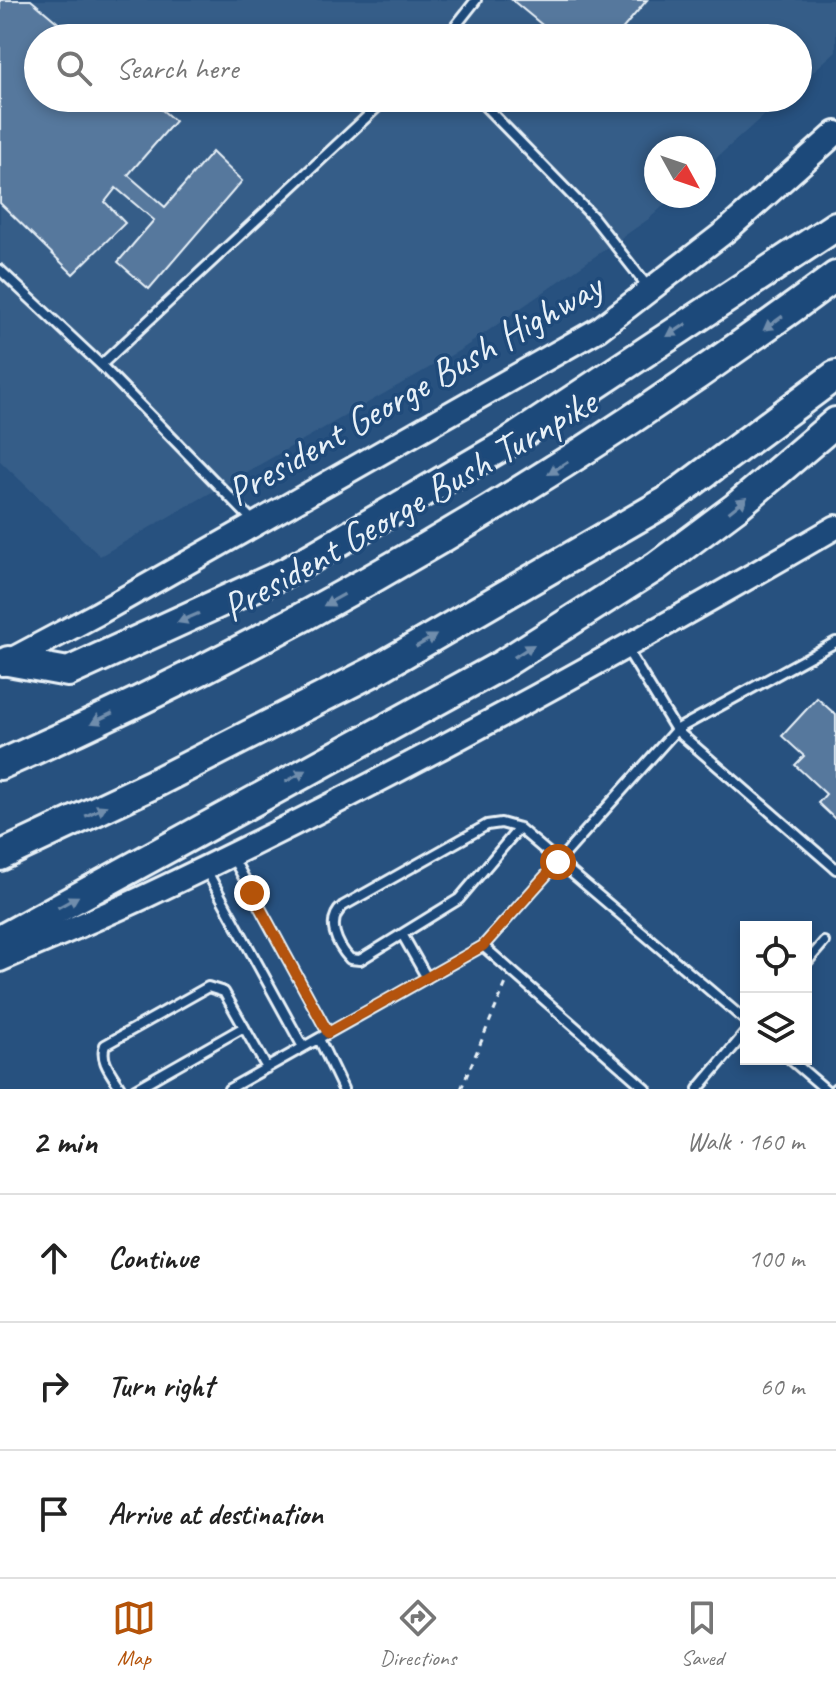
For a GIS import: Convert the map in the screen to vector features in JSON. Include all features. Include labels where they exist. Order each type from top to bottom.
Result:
[{"type":"highway","points":[[4,663],[68,672],[287,572],[506,444],[836,226]]},
{"type":"highway","name":"President George Bush Turnpike","points":[[0,765],[215,663],[439,540],[623,426],[836,276]]},
{"type":"highway","points":[[0,856],[153,784],[374,671],[667,501],[836,375]]},
{"type":"highway","points":[[0,940],[511,660],[657,566],[736,507],[836,422]]},
{"type":"main road","name":"President George Bush Highway","points":[[4,663],[97,614],[599,329],[726,231],[836,133]]},
{"type":"main road","points":[[0,960],[141,898],[417,761],[626,648],[836,527]]},
{"type":"lane","points":[[457,24],[476,0]]},
{"type":"lane","points":[[101,365],[372,112]]},
{"type":"lane","points":[[491,112],[593,217],[650,289]]},
{"type":"lane","points":[[0,270],[101,365],[255,524]]},
{"type":"lane","points":[[229,1089],[483,946],[676,730],[836,642]]},
{"type":"lane","points":[[626,648],[676,730],[836,869]]},
{"type":"lane","points":[[519,828],[459,899],[360,960],[350,959],[335,937],[336,911],[343,906],[487,825],[501,823],[519,828],[740,1016]]},
{"type":"lane","points":[[231,855],[328,1033]]},
{"type":"lane","points":[[205,867],[303,1047]]},
{"type":"lane","points":[[402,934],[427,978]]},
{"type":"lane","points":[[812,956],[824,942]]},
{"type":"lane","points":[[483,946],[646,1089]]},
{"type":"lane","points":[[121,1089],[104,1061],[105,1045],[208,987],[224,992],[267,1068]]},
{"type":"lane","points":[[135,1089],[244,1027]]},
{"type":"lane","points":[[319,1039],[343,1089]]},
{"type":"lane","points":[[698,1089],[740,1039]]},
{"type":"lane","points":[[797,1065],[825,1089]]},
{"type":"path","points":[[461,1089],[507,980]]},
{"type":"shaded area","points":[[0,0],[836,0],[836,51],[812,72],[812,24],[24,24],[24,112],[767,112],[716,158],[716,136],[644,136],[644,208],[661,208],[650,218],[462,349],[100,556],[0,461]]},
{"type":"building","points":[[0,0],[31,0],[59,24],[24,24],[24,112],[164,112],[175,121],[128,175],[165,207],[212,152],[242,181],[149,289],[118,262],[154,220],[116,188],[105,202],[125,223],[73,274],[0,203]]},
{"type":"building","points":[[512,0],[647,0],[627,24],[541,24]]},
{"type":"building","points":[[817,698],[836,715],[836,820],[818,803],[826,794],[795,765],[804,756],[782,736]]},
{"type":"route","points":[[252,893],[328,1033],[483,946],[558,862]]}]
